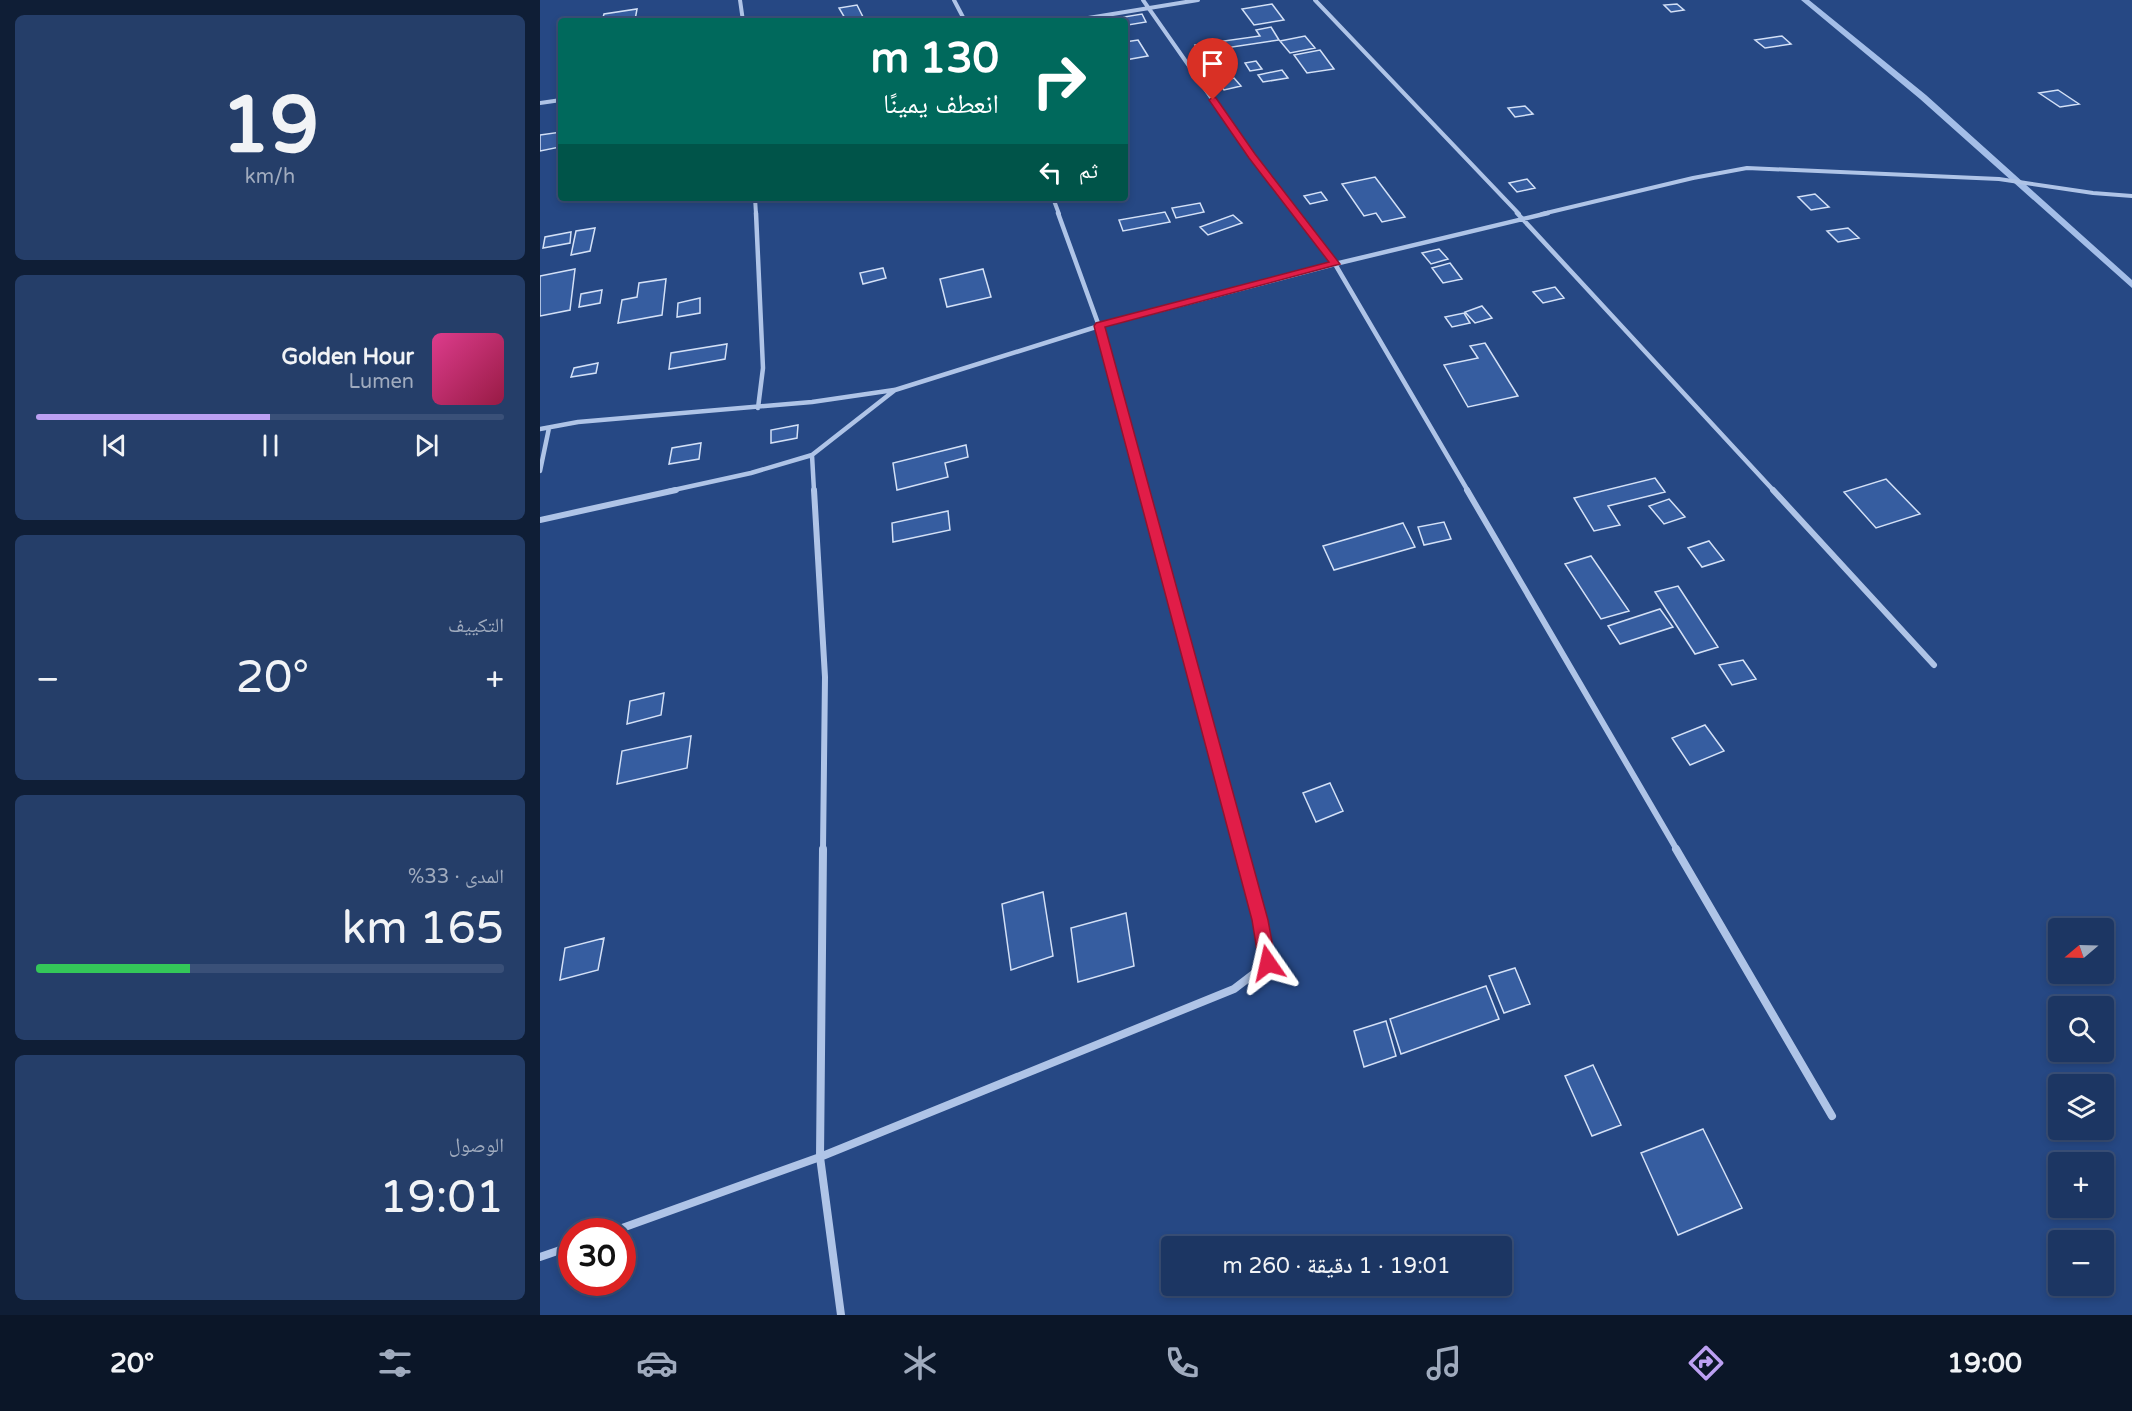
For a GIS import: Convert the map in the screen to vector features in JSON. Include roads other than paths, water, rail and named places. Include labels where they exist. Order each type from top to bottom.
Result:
[{"type":"street","points":[[740,0],[742,18]]},
{"type":"street","points":[[954,0],[963,18]]},
{"type":"street","points":[[1143,0],[1252,156],[1335,264],[1832,1116]]},
{"type":"street","points":[[1087,18],[1198,0]]},
{"type":"street","points":[[1315,0],[1524,220],[1934,665]]},
{"type":"street","points":[[540,103],[558,100]]},
{"type":"street","points":[[540,429],[578,422],[758,408],[895,390],[977,362],[1099,326],[1335,264],[1693,178],[1747,168],[1999,179],[2093,193],[2132,196]]},
{"type":"street","points":[[755,201],[763,368],[758,408]]},
{"type":"street","points":[[636,1223],[820,1157],[1234,989],[1268,963],[1260,920],[1099,326],[1054,201]]},
{"type":"street","points":[[540,520],[751,473],[813,455],[895,390]]},
{"type":"street","points":[[540,471],[549,428]]},
{"type":"street","points":[[813,455],[825,677],[820,1157],[841,1315]]},
{"type":"street","points":[[540,1257],[558,1250]]},
{"type":"waterway","points":[[1805,0],[1923,97],[2132,285]]}]
